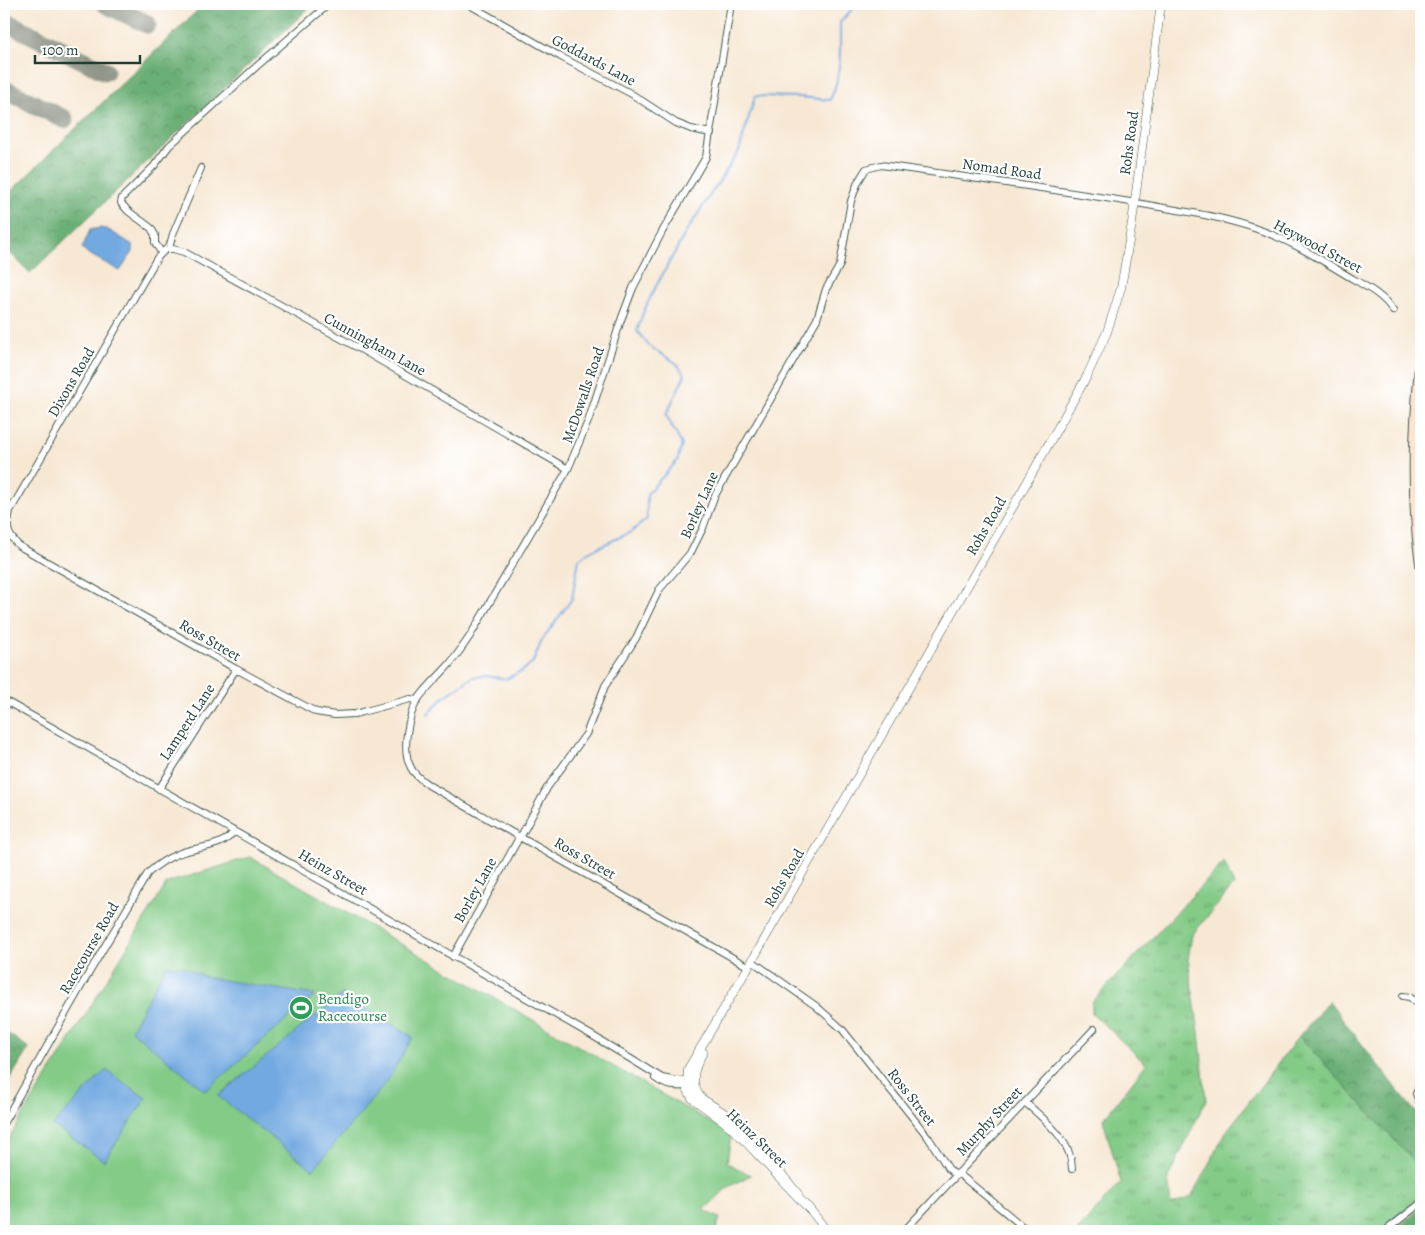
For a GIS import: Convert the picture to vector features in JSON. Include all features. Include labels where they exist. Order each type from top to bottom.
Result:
[{"type":"main road","points":[[1421,351],[1413,464],[1415,510],[1421,567]]},
{"type":"street","points":[[165,250],[155,243],[155,236],[151,228],[128,211],[121,203],[122,198],[154,166],[169,146],[256,66],[328,4]]},
{"type":"street","name":"Goddards Lane","points":[[468,4],[561,57],[630,93],[676,123],[691,129],[711,133]]},
{"type":"street","name":"McDowalls Road","points":[[411,768],[407,755],[407,731],[412,712],[418,700],[453,660],[470,636],[568,469],[589,419],[633,288],[662,232],[706,157],[731,4]]},
{"type":"street","name":"Rohs Road","points":[[690,1083],[690,1064],[718,1021],[751,964],[1087,376],[1107,332],[1120,288],[1134,203],[1161,4]]},
{"type":"street","name":"Nomad Road","points":[[866,169],[881,165],[1060,190],[1134,203]]},
{"type":"street","name":"Dixons Road","points":[[7,532],[10,511],[165,250],[201,168]]},
{"type":"street","name":"Borley Lane","points":[[452,957],[547,788],[586,734],[605,686],[636,638],[659,590],[691,552],[703,528],[718,489],[817,319],[826,290],[840,265],[851,201],[858,182],[866,169]]},
{"type":"street","name":"Heywood Street","points":[[1134,203],[1236,222],[1275,236],[1363,285],[1385,300],[1393,311]]},
{"type":"street","name":"Cunningham Lane","points":[[165,250],[184,252],[362,350],[568,469]]},
{"type":"street","name":"Ross Street","points":[[7,532],[18,546],[307,708],[326,714],[355,714],[410,699],[418,700]]},
{"type":"street","name":"Lamperd Lane","points":[[159,789],[236,669]]},
{"type":"street","name":"Heinz Street","points":[[4,700],[614,1049],[647,1070],[662,1078],[690,1083],[688,1093],[697,1103],[732,1128],[764,1156],[790,1191],[810,1210],[827,1231]]},
{"type":"street","name":"Ross Street","points":[[411,768],[416,776],[430,786],[751,964],[816,1006],[842,1030],[928,1137],[948,1168],[1028,1231]]},
{"type":"street","name":"Racecourse Road","points":[[4,1122],[148,873],[156,866],[179,853],[224,841],[234,831]]},
{"type":"street","points":[[1403,996],[1410,997],[1421,1008]]},
{"type":"street","name":"Murphy Street","points":[[904,1231],[1094,1029]]},
{"type":"street","points":[[1421,1083],[1416,1094],[1421,1106]]},
{"type":"street","points":[[1025,1102],[1061,1137],[1071,1158],[1072,1169]]},
{"type":"street","points":[[1385,1231],[1421,1204]]},
{"type":"green space","points":[[204,4],[313,4],[30,273],[4,247],[4,198]]},
{"type":"green space","name":"Bendigo Racecourse","points":[[250,857],[731,1134],[727,1163],[751,1175],[728,1187],[704,1210],[720,1218],[716,1231],[4,1231],[4,1146],[167,883]]},
{"type":"green space","points":[[1224,862],[1234,885],[1192,935],[1188,959],[1199,1032],[1206,1100],[1168,1178],[1171,1205],[1191,1197],[1226,1132],[1299,1036],[1421,1169],[1421,1196],[1378,1231],[1273,1231],[1271,1227],[1254,1231],[1077,1231],[1121,1182],[1103,1120],[1146,1064],[1092,1013],[1092,1002]]},
{"type":"green space","points":[[1329,1001],[1397,1090],[1421,1118],[1421,1169],[1299,1036]]},
{"type":"green space","points":[[4,1031],[29,1048],[4,1089]]},
{"type":"green space","points":[[1421,1208],[1421,1231],[1393,1231]]},
{"type":"water","points":[[107,229],[133,245],[133,252],[120,271],[87,253],[82,248],[90,230]]},
{"type":"water","points":[[166,965],[184,967],[205,977],[315,995],[205,1091],[131,1030]]},
{"type":"water","points":[[342,994],[413,1037],[386,1083],[313,1170],[218,1096]]},
{"type":"water","points":[[106,1070],[146,1098],[104,1161],[53,1125]]},
{"type":"waterway","points":[[428,714],[444,697],[473,677],[487,676],[506,679],[522,671],[533,662],[542,640],[572,599],[579,559],[588,552],[631,532],[647,519],[647,494],[677,461],[682,445],[666,415],[685,375],[676,363],[649,346],[637,331],[643,313],[686,232],[739,151],[755,96],[830,100],[837,81],[840,52],[840,22],[857,4]]},
{"type":"taxiway","points":[[106,4],[147,24]]},
{"type":"taxiway","points":[[4,21],[105,71]]},
{"type":"taxiway","points":[[4,89],[64,119]]},
{"type":"place","name":"Bendigo Racecourse","points":[[301,1008]]}]
